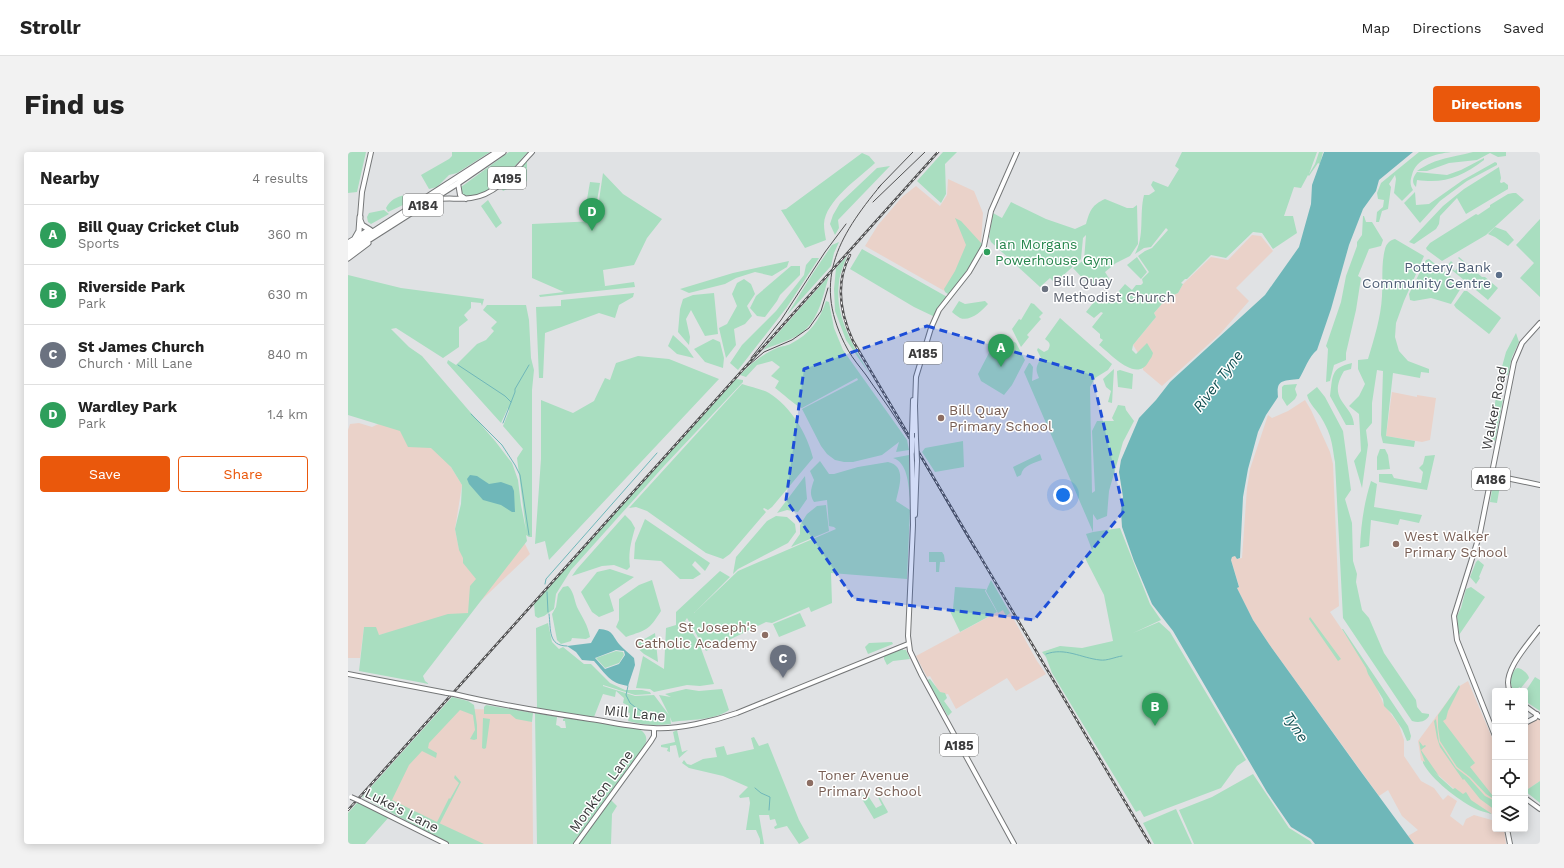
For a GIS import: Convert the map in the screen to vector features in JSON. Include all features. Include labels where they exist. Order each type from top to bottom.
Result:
[{"type":"highway","name":"A184","points":[[348,248],[497,152]]},
{"type":"highway","name":"A184","points":[[348,252],[458,183],[503,152]]},
{"type":"highway","name":"A184","points":[[348,243],[399,215]]},
{"type":"highway","points":[[360,217],[362,225],[370,230]]},
{"type":"highway","points":[[355,239],[359,231],[360,217]]},
{"type":"highway","name":"A184","points":[[348,258],[388,227]]},
{"type":"main road","points":[[360,217],[362,192],[371,152]]},
{"type":"main road","name":"A195","points":[[429,201],[442,198],[459,200],[467,199],[482,196],[491,192],[532,152]]},
{"type":"main road","name":"A185","points":[[914,461],[912,452],[913,406],[919,364],[935,319],[940,310],[969,272],[983,248],[990,211],[1017,152]]},
{"type":"main road","points":[[458,183],[460,195],[467,199]]},
{"type":"main road","name":"Walker Road","points":[[1492,728],[1457,640],[1454,616],[1479,540],[1514,362],[1522,343],[1540,323]]},
{"type":"main road","name":"A185","points":[[913,406],[916,439],[914,461],[916,506],[913,525],[908,644],[921,674],[1014,844]]},
{"type":"main road","points":[[1492,475],[1540,485]]},
{"type":"main road","points":[[1509,688],[1509,673],[1540,628]]},
{"type":"main road","name":"Mill Lane","points":[[348,674],[528,709],[654,729],[722,719],[908,644]]},
{"type":"main road","points":[[1528,708],[1538,716],[1528,722]]},
{"type":"main road","name":"Monkton Lane","points":[[576,844],[644,751],[654,736],[654,729]]},
{"type":"main road","name":"Luke's Lane","points":[[350,796],[446,844]]},
{"type":"main road","points":[[1528,801],[1540,809]]},
{"type":"main road","points":[[1508,832],[1510,844]]},
{"type":"highlighted area","points":[[927,326],[1092,375],[1124,511],[1034,620],[854,599],[786,500],[804,369]]},
{"type":"shaded area","points":[[948,179],[974,191],[983,213],[981,243],[948,293],[865,246],[878,225],[902,197],[916,186],[940,206],[947,195]]},
{"type":"shaded area","points":[[1252,235],[1261,236],[1273,251],[1236,288],[1249,301],[1220,334],[1162,386],[1143,370],[1143,361],[1133,345],[1156,317],[1154,313],[1167,298],[1178,293],[1183,284],[1211,257],[1228,260]]},
{"type":"shaded area","points":[[1392,392],[1417,397],[1417,395],[1436,398],[1430,440],[1422,442],[1386,436]]},
{"type":"shaded area","points":[[1305,400],[1330,452],[1333,464],[1339,606],[1330,612],[1364,662],[1383,703],[1399,725],[1404,740],[1404,756],[1421,781],[1434,788],[1443,800],[1448,795],[1457,801],[1450,816],[1463,826],[1466,819],[1474,815],[1492,820],[1492,832],[1504,832],[1506,844],[1414,844],[1408,836],[1418,830],[1402,816],[1388,790],[1379,796],[1253,620],[1237,588],[1239,586],[1231,560],[1232,557],[1235,556],[1237,559],[1242,558],[1247,488],[1250,469],[1268,415],[1272,418],[1288,411]]},
{"type":"shaded area","points":[[391,418],[422,428],[451,467],[462,485],[455,529],[459,550],[512,518],[530,554],[468,613],[379,635],[364,627],[360,658],[348,658],[348,430],[350,424],[359,423],[372,427]]},
{"type":"shaded area","points":[[1007,607],[1037,661],[1046,674],[1016,691],[1007,678],[956,709],[948,694],[941,695],[930,676],[927,677],[916,656]]},
{"type":"shaded area","points":[[1468,681],[1492,738],[1492,814],[1462,796],[1421,760],[1418,741],[1458,687]]},
{"type":"shaded area","points":[[455,706],[469,709],[507,710],[518,718],[532,722],[533,844],[457,844],[388,803],[384,788]]},
{"type":"shaded area","points":[[1538,719],[1540,720],[1540,781],[1528,789],[1528,724]]},
{"type":"green space","points":[[348,152],[366,152],[357,192],[348,193]]},
{"type":"green space","points":[[452,152],[490,152],[457,173],[449,175],[437,187],[429,189],[421,175],[449,159],[452,156]]},
{"type":"green space","points":[[509,152],[528,152],[492,188],[481,194],[464,196],[461,191],[461,187]]},
{"type":"green space","points":[[943,152],[957,152],[945,164],[946,194],[941,203],[917,181]]},
{"type":"green space","points":[[1182,152],[1317,152],[1309,174],[1315,164],[1319,152],[1323,152],[1320,164],[1318,163],[1309,176],[1308,175],[1301,188],[1294,187],[1284,216],[1293,216],[1297,233],[1273,249],[1262,233],[1253,232],[1226,258],[1211,255],[1181,283],[1183,284],[1178,293],[1167,298],[1154,313],[1156,317],[1133,345],[1132,350],[1136,354],[1147,343],[1153,353],[1152,356],[1144,367],[1138,369],[1131,368],[1117,360],[1099,345],[1103,340],[1100,338],[1100,334],[1092,327],[1103,313],[1101,312],[1094,318],[1086,312],[1097,298],[1103,301],[1108,297],[1112,299],[1125,284],[1132,290],[1136,285],[1141,285],[1143,283],[1142,279],[1149,272],[1138,256],[1152,248],[1168,230],[1166,228],[1151,247],[1144,248],[1135,254],[1140,240],[1144,195],[1149,195],[1155,191],[1151,185],[1153,181],[1168,187],[1179,169],[1175,166]]},
{"type":"green space","points":[[1419,152],[1451,152],[1427,158],[1414,169],[1411,179],[1413,190],[1402,201],[1394,193],[1396,179],[1395,175],[1389,184],[1391,187],[1388,209],[1382,211],[1379,222],[1376,222],[1377,212],[1383,207],[1384,200],[1378,199],[1377,193],[1381,183]]},
{"type":"green space","points":[[1473,152],[1506,152],[1506,156],[1498,157],[1490,153],[1477,160],[1449,163],[1427,171],[1417,171],[1438,160]]},
{"type":"green space","points":[[862,153],[869,156],[875,163],[844,190],[830,207],[824,224],[826,240],[805,248],[781,210],[786,209]]},
{"type":"green space","points":[[1484,158],[1484,160],[1468,171],[1452,178],[1436,181],[1417,180],[1416,187],[1413,184],[1417,172],[1447,175],[1461,170]]},
{"type":"green space","points":[[527,161],[527,182],[522,174],[509,182],[511,187],[503,191],[501,188],[503,184]]},
{"type":"green space","points":[[1495,162],[1497,165],[1467,181],[1440,201],[1420,223],[1404,203],[1415,192],[1416,205],[1429,204],[1463,180]]},
{"type":"green space","points":[[890,166],[838,220],[839,228],[835,235],[830,224],[840,203],[877,168]]},
{"type":"green space","points":[[1499,167],[1501,178],[1500,182],[1504,182],[1508,185],[1508,189],[1466,214],[1457,198],[1440,216],[1439,224],[1436,229],[1414,244],[1409,242],[1443,206],[1464,189]]},
{"type":"green space","points":[[603,173],[623,194],[662,219],[647,238],[634,265],[603,270],[605,286],[591,288],[634,282],[635,287],[540,297],[539,295],[564,292],[532,278],[532,224],[596,221]]},
{"type":"green space","points":[[590,182],[600,183],[597,201],[587,199]]},
{"type":"green space","points":[[1516,193],[1524,200],[1486,235],[1442,261],[1427,250],[1426,248],[1430,243],[1476,214],[1478,215],[1490,207],[1490,205],[1508,194]]},
{"type":"green space","points":[[405,195],[403,205],[388,212],[386,208],[391,201]]},
{"type":"green space","points":[[1105,199],[1127,208],[1133,208],[1137,205],[1138,244],[1130,256],[1116,263],[1105,272],[1110,280],[1102,285],[1089,285],[1073,268],[1084,260],[1086,235],[1083,238],[1081,259],[1055,283],[1050,278],[1040,287],[991,242],[989,237],[993,213],[1002,218],[1011,202],[1046,219],[1075,229],[1086,224],[1092,208],[1097,203]]},
{"type":"green space","points":[[488,200],[502,223],[496,228],[481,206]]},
{"type":"green space","points":[[384,210],[389,214],[371,224],[368,222],[367,217],[369,213]]},
{"type":"green space","points":[[1363,216],[1366,222],[1372,222],[1383,240],[1381,246],[1369,249],[1358,276],[1361,278],[1356,310],[1346,353],[1346,360],[1334,365],[1330,381],[1326,382],[1328,349],[1326,346],[1341,302],[1346,276],[1357,246],[1357,242],[1362,235]]},
{"type":"green space","points":[[955,218],[961,221],[982,244],[968,271],[948,294],[944,289],[955,271],[966,245]]},
{"type":"green space","points":[[1540,219],[1540,297],[1520,278],[1534,263],[1516,245]]},
{"type":"green space","points":[[1495,227],[1506,231],[1514,240],[1508,246],[1488,234]]},
{"type":"green space","points":[[1395,239],[1424,256],[1396,323],[1395,337],[1399,351],[1408,361],[1429,369],[1429,373],[1421,372],[1420,378],[1393,373],[1386,436],[1415,441],[1414,447],[1383,443],[1381,435],[1383,371],[1377,370],[1372,403],[1372,423],[1366,430],[1368,445],[1362,488],[1354,461],[1361,451],[1359,414],[1349,406],[1359,396],[1365,384],[1358,369],[1358,360],[1368,359],[1380,312],[1385,249],[1388,242]]},
{"type":"green space","points":[[839,242],[834,253],[831,266],[787,315],[832,245]]},
{"type":"green space","points":[[862,249],[949,298],[935,317],[914,307],[850,269]]},
{"type":"green space","points":[[847,256],[839,282],[838,295],[842,319],[852,343],[871,376],[846,340],[835,311],[834,289],[836,268]]},
{"type":"green space","points":[[1137,257],[1147,272],[1141,279],[1127,265]]},
{"type":"green space","points":[[1459,257],[1482,277],[1485,277],[1498,288],[1488,300],[1447,266],[1451,261],[1453,263],[1450,267],[1455,271],[1463,262],[1458,258]]},
{"type":"green space","points":[[812,258],[819,258],[787,307],[738,370],[730,363],[742,345],[776,311],[804,275],[806,265]]},
{"type":"green space","points":[[1429,259],[1461,285],[1461,288],[1451,304],[1431,298],[1414,301],[1410,300],[1409,294],[1426,260]]},
{"type":"green space","points":[[789,261],[787,267],[772,276],[755,272],[736,278],[725,284],[689,293],[680,289],[733,273]]},
{"type":"green space","points":[[791,266],[800,266],[800,275],[780,295],[765,317],[757,316],[750,308],[756,296]]},
{"type":"green space","points":[[348,275],[401,288],[484,299],[482,306],[481,303],[471,302],[471,308],[464,315],[468,320],[459,327],[459,347],[443,358],[396,328],[391,329],[409,347],[422,356],[512,463],[518,480],[526,530],[517,458],[523,449],[503,426],[509,411],[508,408],[501,423],[447,363],[448,360],[456,365],[477,344],[486,340],[494,331],[491,328],[497,322],[483,310],[487,305],[526,305],[529,320],[531,358],[534,370],[532,390],[532,537],[526,535],[527,541],[423,676],[425,681],[429,684],[359,671],[364,627],[376,627],[379,635],[448,614],[468,613],[470,586],[476,579],[463,563],[455,529],[461,504],[462,485],[451,467],[431,448],[408,447],[400,431],[348,415]]},
{"type":"green space","points":[[829,276],[818,312],[805,330],[785,342],[763,350]]},
{"type":"green space","points":[[744,279],[751,284],[755,294],[747,306],[752,316],[745,324],[734,329],[736,345],[726,358],[719,328],[727,324],[737,306],[732,294],[737,283]]},
{"type":"green space","points":[[1464,291],[1467,291],[1501,318],[1489,334],[1454,305]]},
{"type":"green space","points":[[634,293],[633,297],[619,305],[615,318],[599,313],[545,333],[543,378],[539,378],[536,307],[561,306],[561,300]]},
{"type":"green space","points":[[714,293],[718,334],[705,336],[691,310],[686,319],[690,337],[689,345],[678,332],[680,309],[683,299],[693,295]]},
{"type":"green space","points":[[826,301],[829,302],[834,328],[843,350],[907,440],[909,450],[896,452],[899,442],[882,455],[853,462],[844,462],[835,460],[827,454],[821,446],[802,409],[858,380],[857,378],[802,408],[775,388],[779,381],[771,376],[780,367],[772,361],[757,365],[746,377],[740,375],[752,363],[762,356],[777,348],[798,340],[809,331],[818,320]]},
{"type":"green space","points":[[959,301],[965,304],[985,301],[988,304],[976,315],[964,319],[952,312]]},
{"type":"green space","points":[[1031,303],[1043,313],[1039,317],[1041,319],[1027,335],[1029,337],[1021,347],[1012,329],[1019,319],[1021,320]]},
{"type":"green space","points":[[1060,318],[1112,364],[1108,370],[1095,378],[1090,387],[1092,493],[1095,491],[1092,431],[1097,421],[1114,421],[1112,418],[1118,405],[1125,406],[1126,410],[1134,421],[1123,442],[1109,491],[1107,516],[1097,520],[1093,514],[1093,532],[1024,372],[1030,363],[1033,367],[1032,381],[1039,378],[1037,368],[1041,358],[1037,350],[1038,348],[1044,352],[1048,350],[1050,344],[1045,339]]},
{"type":"green space","points":[[1516,333],[1519,342],[1512,357],[1508,375],[1500,374],[1506,352]]},
{"type":"green space","points":[[673,335],[687,348],[694,358],[677,354],[668,346]]},
{"type":"green space","points":[[713,339],[720,342],[724,358],[723,368],[705,362],[694,349]]},
{"type":"green space","points":[[1009,339],[1016,343],[1025,360],[1012,385],[1004,395],[981,381],[978,374],[992,347]]},
{"type":"green space","points":[[638,356],[669,359],[719,379],[549,560],[545,541],[535,544],[541,459],[541,400],[573,413],[594,401],[605,378],[610,380],[616,363]]},
{"type":"green space","points":[[1352,363],[1351,369],[1344,371],[1339,381],[1338,389],[1339,396],[1353,418],[1354,425],[1346,425],[1330,396],[1332,378],[1336,370]]},
{"type":"green space","points":[[1114,369],[1112,403],[1108,402],[1111,391],[1106,387],[1103,379]]},
{"type":"green space","points":[[1120,370],[1133,374],[1132,389],[1118,387],[1117,371]]},
{"type":"green space","points":[[736,379],[743,380],[743,382],[664,466],[571,570],[556,594],[554,609],[544,616],[538,618],[535,616],[534,603]]},
{"type":"green space","points":[[742,384],[769,393],[791,413],[807,439],[813,458],[772,507],[768,510],[763,509],[766,512],[730,554],[723,559],[706,553],[647,511],[636,507],[629,508]]},
{"type":"green space","points":[[1297,384],[1295,389],[1297,395],[1295,399],[1287,406],[1282,398],[1282,387],[1284,385]]},
{"type":"green space","points":[[1317,387],[1325,397],[1343,431],[1351,490],[1345,499],[1352,523],[1353,561],[1357,574],[1356,582],[1362,610],[1369,618],[1384,653],[1416,700],[1417,707],[1422,713],[1429,714],[1426,720],[1422,722],[1412,721],[1343,618],[1335,462],[1330,435],[1307,395]]},
{"type":"green space","points":[[1496,397],[1503,399],[1495,441],[1489,439]]},
{"type":"green space","points":[[963,441],[964,467],[935,472],[922,452],[925,448]]},
{"type":"green space","points":[[1380,449],[1385,449],[1388,455],[1390,469],[1377,470],[1377,457]]},
{"type":"green space","points":[[1040,454],[1042,460],[1032,463],[1026,467],[1021,475],[1017,477],[1013,467]]},
{"type":"green space","points":[[909,455],[910,498],[908,481],[902,464],[893,458]]},
{"type":"green space","points":[[1435,455],[1427,490],[1379,482],[1379,474],[1392,474],[1394,478],[1421,483],[1423,472],[1419,468],[1423,464],[1425,456]]},
{"type":"green space","points":[[820,461],[829,474],[888,462],[894,464],[898,468],[900,472],[900,484],[896,501],[910,510],[907,579],[831,573],[832,603],[811,612],[809,607],[772,623],[766,622],[706,651],[687,618],[685,621],[699,643],[714,684],[700,686],[687,685],[654,692],[650,689],[636,688],[643,656],[664,669],[666,628],[676,625],[676,612],[720,571],[730,577],[694,613],[738,571],[836,529],[829,526],[827,500],[814,502],[811,496],[811,489],[814,480],[810,471]]},
{"type":"green space","points":[[805,476],[807,499],[798,512],[787,510],[777,513]]},
{"type":"green space","points":[[1494,479],[1501,480],[1497,503],[1490,502]]},
{"type":"green space","points":[[1371,481],[1377,484],[1374,507],[1422,515],[1419,523],[1400,519],[1398,525],[1371,520],[1369,546],[1360,548],[1363,514]]},
{"type":"green space","points":[[826,505],[829,531],[791,547],[800,534],[800,525],[807,514],[817,506]]},
{"type":"green space","points":[[625,515],[635,528],[630,548],[630,567],[627,570],[614,565],[602,566],[572,576],[577,569]]},
{"type":"green space","points":[[776,516],[787,517],[795,524],[796,532],[788,543],[738,569],[733,574],[736,557],[767,521]]},
{"type":"green space","points":[[645,519],[710,563],[705,571],[695,561],[692,565],[701,574],[693,579],[680,579],[661,561],[634,559],[635,543]]},
{"type":"green space","points":[[1120,528],[1150,604],[1161,620],[1133,633],[1159,622],[1170,632],[1246,760],[1237,766],[1221,788],[1144,817],[1140,810],[1136,812],[1052,673],[1046,657],[1042,652],[1060,646],[1082,648],[1113,641],[1104,595],[1085,558],[1092,550],[1086,534]]},
{"type":"green space","points":[[929,552],[942,552],[944,555],[945,562],[940,562],[939,572],[936,572],[936,562],[929,562]]},
{"type":"green space","points":[[1478,560],[1484,565],[1479,577],[1480,578],[1476,584],[1470,577]]},
{"type":"green space","points":[[610,569],[634,577],[609,594],[614,611],[599,617],[592,612],[581,592],[597,572]]},
{"type":"green space","points":[[652,580],[661,611],[650,626],[626,637],[616,627],[619,620],[619,599],[639,585]]},
{"type":"green space","points":[[991,580],[1010,613],[1006,616],[1003,610],[998,613],[986,591]]},
{"type":"green space","points":[[568,586],[573,593],[577,607],[590,637],[586,639],[572,638],[571,641],[561,644],[557,640],[552,614],[556,607],[558,594],[563,587]]},
{"type":"green space","points":[[955,587],[986,589],[985,591],[997,612],[960,632],[949,609],[953,609]]},
{"type":"green space","points":[[1471,587],[1485,597],[1459,635],[1457,616],[1461,608],[1466,589]]},
{"type":"green space","points":[[800,613],[806,626],[779,637],[773,624]]},
{"type":"green space","points":[[1310,617],[1341,659],[1338,661],[1309,619]]},
{"type":"green space","points":[[548,623],[552,642],[559,649],[563,647],[584,664],[591,664],[610,683],[625,690],[642,690],[650,692],[651,694],[635,695],[603,686],[635,696],[654,695],[669,715],[659,695],[671,697],[665,694],[686,689],[699,691],[722,689],[729,710],[723,714],[702,719],[672,722],[670,717],[671,724],[655,725],[639,723],[628,721],[630,713],[626,712],[627,705],[623,703],[624,698],[616,691],[615,697],[603,694],[594,717],[537,708],[536,628]]},
{"type":"green space","points":[[1342,629],[1408,726],[1411,736],[1410,740],[1407,741],[1402,729],[1392,714],[1384,706],[1383,699]]},
{"type":"green space","points":[[655,633],[658,662],[644,654],[634,645]]},
{"type":"green space","points":[[892,642],[893,644],[868,654],[865,647],[869,643]]},
{"type":"green space","points":[[903,648],[903,650],[906,650],[910,659],[893,661],[887,665],[884,656]]},
{"type":"green space","points":[[616,651],[623,652],[624,655],[619,663],[605,668],[596,658]]},
{"type":"green space","points":[[1517,668],[1524,671],[1529,678],[1521,688],[1512,688],[1511,676]]},
{"type":"green space","points":[[1535,677],[1540,680],[1540,711],[1528,703],[1528,688]]},
{"type":"green space","points":[[930,679],[940,692],[945,693],[947,698],[944,701],[952,712],[948,716],[927,680]]},
{"type":"green space","points":[[1459,685],[1460,687],[1448,711],[1446,719],[1443,721],[1475,763],[1470,767],[1492,795],[1492,798],[1457,767],[1440,741],[1438,715]]},
{"type":"green space","points":[[452,697],[468,701],[474,705],[477,725],[477,739],[470,739],[475,730],[473,715],[460,710],[429,743],[428,748],[437,753],[436,758],[422,751],[409,765],[392,800],[437,822],[449,798],[450,799],[459,783],[454,778],[455,775],[461,782],[439,823],[484,844],[450,844],[362,797]]},
{"type":"green space","points":[[486,705],[533,713],[532,722],[516,719],[510,714],[484,714],[484,707]]},
{"type":"green space","points":[[535,713],[557,717],[556,725],[561,728],[566,728],[565,721],[563,721],[565,718],[636,728],[643,732],[646,736],[646,742],[643,749],[573,844],[537,844]]},
{"type":"green space","points":[[483,718],[490,719],[486,748],[484,749],[482,748]]},
{"type":"green space","points":[[1436,719],[1439,742],[1456,768],[1469,778],[1485,796],[1492,800],[1492,808],[1480,799],[1464,779],[1463,780],[1440,747],[1434,721]]},
{"type":"green space","points":[[677,730],[682,752],[688,750],[679,758],[676,745],[670,746],[670,752],[667,751],[668,748],[661,747],[661,745],[675,742],[673,732]]},
{"type":"green space","points":[[754,737],[759,746],[768,743],[799,820],[809,838],[799,844],[787,826],[775,829],[774,827],[777,825],[775,819],[770,820],[769,815],[759,815],[764,844],[760,844],[760,839],[756,830],[746,830],[750,803],[749,797],[740,798],[739,796],[748,787],[723,776],[689,768],[682,763],[684,760],[687,764],[691,765],[703,759],[717,757],[715,748],[724,746],[727,755],[754,749],[751,738]]},
{"type":"green space","points":[[1419,741],[1423,746],[1426,746],[1421,750],[1439,776],[1434,772],[1453,789],[1455,788],[1463,794],[1466,792],[1471,800],[1492,814],[1478,810],[1467,804],[1432,776],[1423,763],[1423,761],[1425,762],[1421,752]]},
{"type":"green space","points":[[1253,774],[1289,828],[1310,841],[1312,844],[1194,844],[1179,810],[1212,797]]},
{"type":"green space","points":[[1540,781],[1540,803],[1528,793],[1528,789]]},
{"type":"green space","points":[[867,794],[876,808],[882,805],[878,797],[879,796],[888,812],[874,819],[862,799],[862,796]]},
{"type":"green space","points":[[611,800],[617,806],[612,814],[611,844],[578,844]]},
{"type":"green space","points":[[358,802],[389,817],[365,844],[348,844],[348,813]]},
{"type":"green space","points":[[1176,809],[1192,844],[1154,844],[1143,823]]},
{"type":"water","points":[[1324,152],[1413,152],[1379,180],[1376,191],[1363,209],[1349,245],[1331,309],[1317,350],[1309,360],[1299,379],[1282,382],[1278,387],[1278,397],[1266,415],[1258,432],[1248,469],[1243,497],[1240,558],[1237,559],[1235,556],[1232,557],[1231,560],[1239,587],[1237,588],[1253,620],[1414,844],[1315,844],[1311,839],[1291,827],[1267,792],[1173,631],[1152,604],[1122,527],[1121,512],[1123,497],[1119,472],[1121,460],[1139,418],[1170,382],[1265,295],[1299,247],[1311,204],[1312,185]]},
{"type":"water","points":[[470,475],[477,476],[489,484],[501,482],[512,486],[514,491],[515,512],[512,512],[501,505],[483,500],[469,484],[467,479]]},
{"type":"water","points":[[599,629],[607,630],[634,658],[635,665],[628,686],[616,683],[605,674],[594,661],[582,660],[576,652],[567,646],[591,643]],"holes":[[[616,650],[624,651],[625,655],[619,664],[605,669],[595,658]]]},
{"type":"waterway","points":[[458,365],[505,396],[511,402]]},
{"type":"waterway","points":[[503,423],[515,389],[529,365]]},
{"type":"waterway","points":[[471,414],[502,445],[520,475],[529,535]]},
{"type":"waterway","points":[[545,584],[546,579],[657,453]]},
{"type":"waterway","points":[[547,592],[548,612]]},
{"type":"waterway","points":[[549,614],[553,640],[556,643],[567,646]]},
{"type":"waterway","points":[[1046,654],[1053,652],[1066,652],[1103,660],[1122,656]]},
{"type":"waterway","points":[[628,686],[626,695],[630,703],[654,719],[662,721]]},
{"type":"waterway","points":[[755,788],[761,793],[770,797],[769,810]]},
{"type":"tram line","points":[[878,188],[913,152]]},
{"type":"tram line","points":[[873,202],[925,152]]},
{"type":"tram line","points":[[881,185],[865,205],[841,243],[834,262],[831,282],[831,303],[837,326],[848,350],[907,436],[975,550]]},
{"type":"tram line","points":[[751,358],[781,320],[825,252],[846,224]]},
{"type":"tram line","points":[[743,370],[764,352],[792,340],[809,328],[821,311],[828,288]]},
{"type":"railway","points":[[348,810],[938,152]]},
{"type":"railway","points":[[850,255],[842,276],[841,298],[845,320],[853,341],[1150,844]]},
{"type":"place","name":"Wardley Park","points":[[592,231]]},
{"type":"place","name":"Ian Morgans Powerhouse Gym","points":[[987,252]]},
{"type":"place","name":"Pottery Bank Community Centre","points":[[1499,275]]},
{"type":"place","name":"Bill Quay Methodist Church","points":[[1045,289]]},
{"type":"place","name":"Bill Quay Cricket Club","points":[[1001,367]]},
{"type":"place","name":"Bill Quay Primary School","points":[[941,418]]},
{"type":"place","name":"West Walker Primary School","points":[[1396,544]]},
{"type":"place","name":"St Joseph's Catholic Academy","points":[[765,635]]},
{"type":"place","name":"St James Church","points":[[783,678]]},
{"type":"place","name":"Riverside Park","points":[[1155,726]]},
{"type":"place","name":"Toner Avenue Primary School","points":[[810,783]]},
{"type":"water label","name":"River Tyne","points":[[1218,381]]},
{"type":"water label","name":"Tyne","points":[[1296,727]]}]
